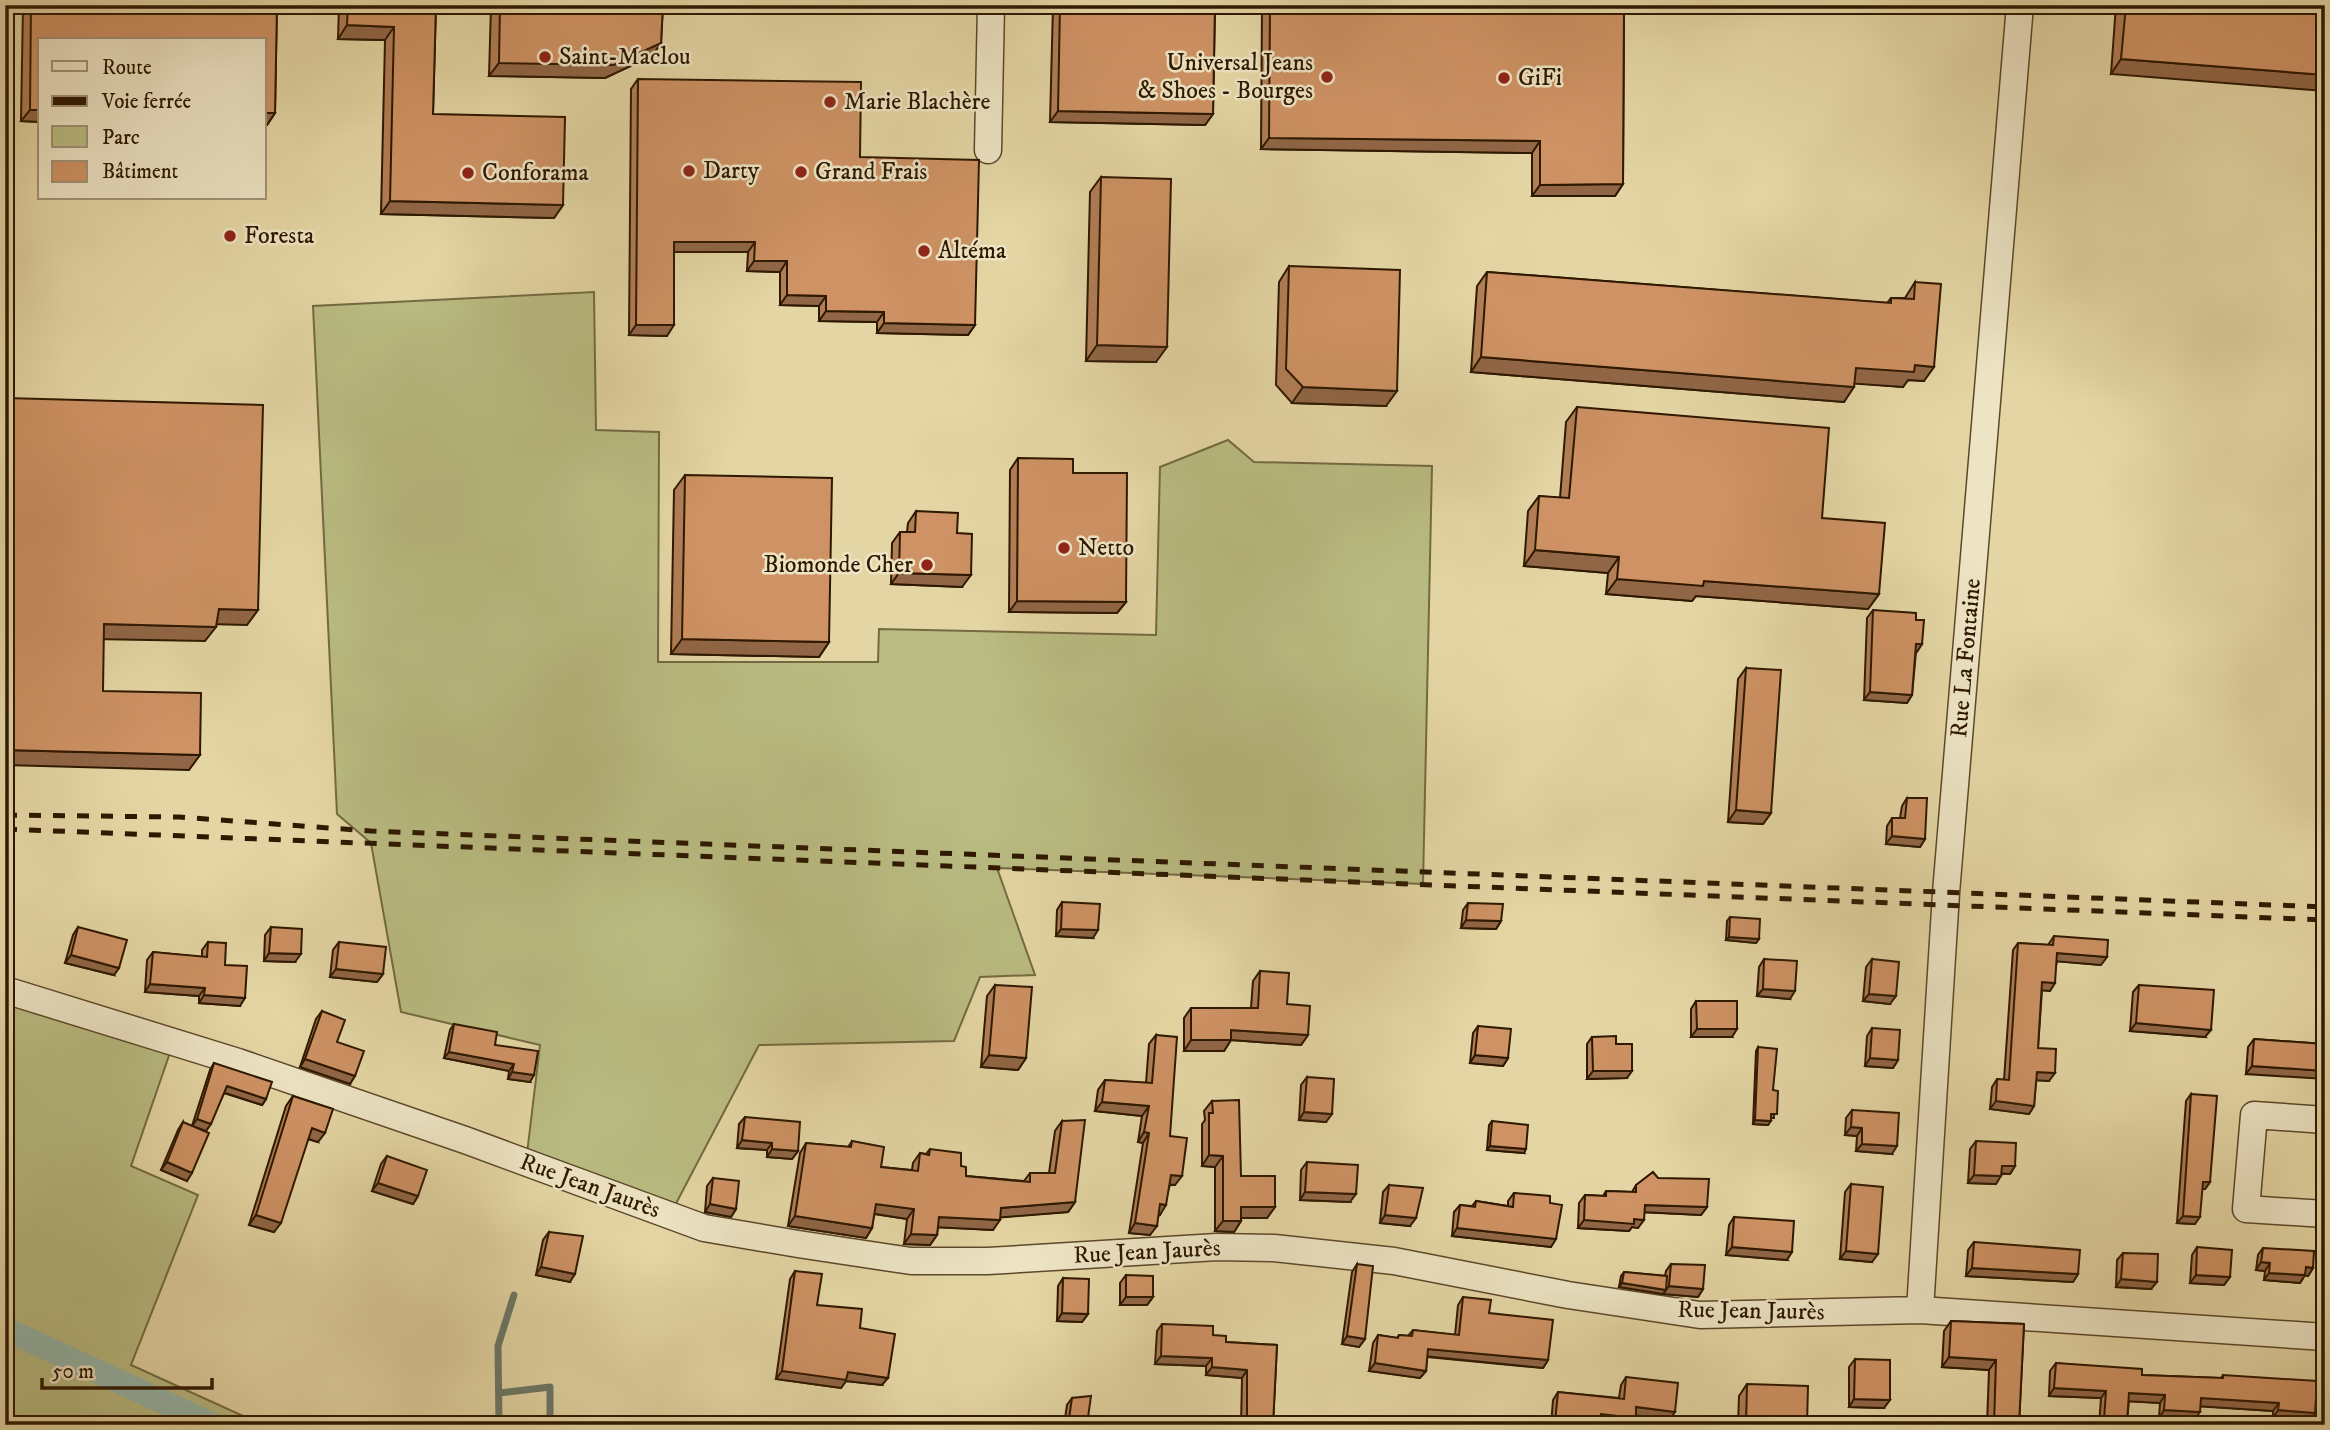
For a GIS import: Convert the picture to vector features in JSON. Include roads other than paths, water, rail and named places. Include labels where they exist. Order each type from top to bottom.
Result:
[{"type":"street","points":[[988,150],[991,5]]},
{"type":"street","name":"Rue La Fontaine","points":[[1920,1310],[1946,893],[2020,5]]},
{"type":"street","name":"Rue Jean Jaurès","points":[[5,990],[263,1070],[465,1140],[704,1228],[911,1261],[988,1261],[1217,1247],[1274,1248],[1395,1261],[1568,1296],[1700,1315],[1920,1310],[2325,1338]]},
{"type":"street","points":[[2325,1120],[2254,1115],[2246,1209],[2325,1214]]},
{"type":"waterway","points":[[499,1425],[498,1346],[514,1295]]},
{"type":"waterway","points":[[5,1329],[213,1425]]},
{"type":"waterway","points":[[499,1393],[550,1387],[550,1425]]},
{"type":"railway","points":[[5,815],[179,817],[371,831],[2325,907]]},
{"type":"railway","points":[[5,829],[2325,920]]},
{"type":"place","name":"Saint-Maclou","points":[[545,57]]},
{"type":"place","name":"Universal Jeans & Shoes - Bourges","points":[[1327,77]]},
{"type":"place","name":"GiFi","points":[[1504,78]]},
{"type":"place","name":"Marie Blachère","points":[[830,102]]},
{"type":"place","name":"Darty","points":[[689,171]]},
{"type":"place","name":"Grand Frais","points":[[801,172]]},
{"type":"place","name":"Conforama","points":[[468,173]]},
{"type":"place","name":"Foresta","points":[[230,236]]},
{"type":"place","name":"Altéma","points":[[924,251]]},
{"type":"place","name":"Netto","points":[[1064,548]]},
{"type":"place","name":"Biomonde Cher","points":[[927,565]]}]
